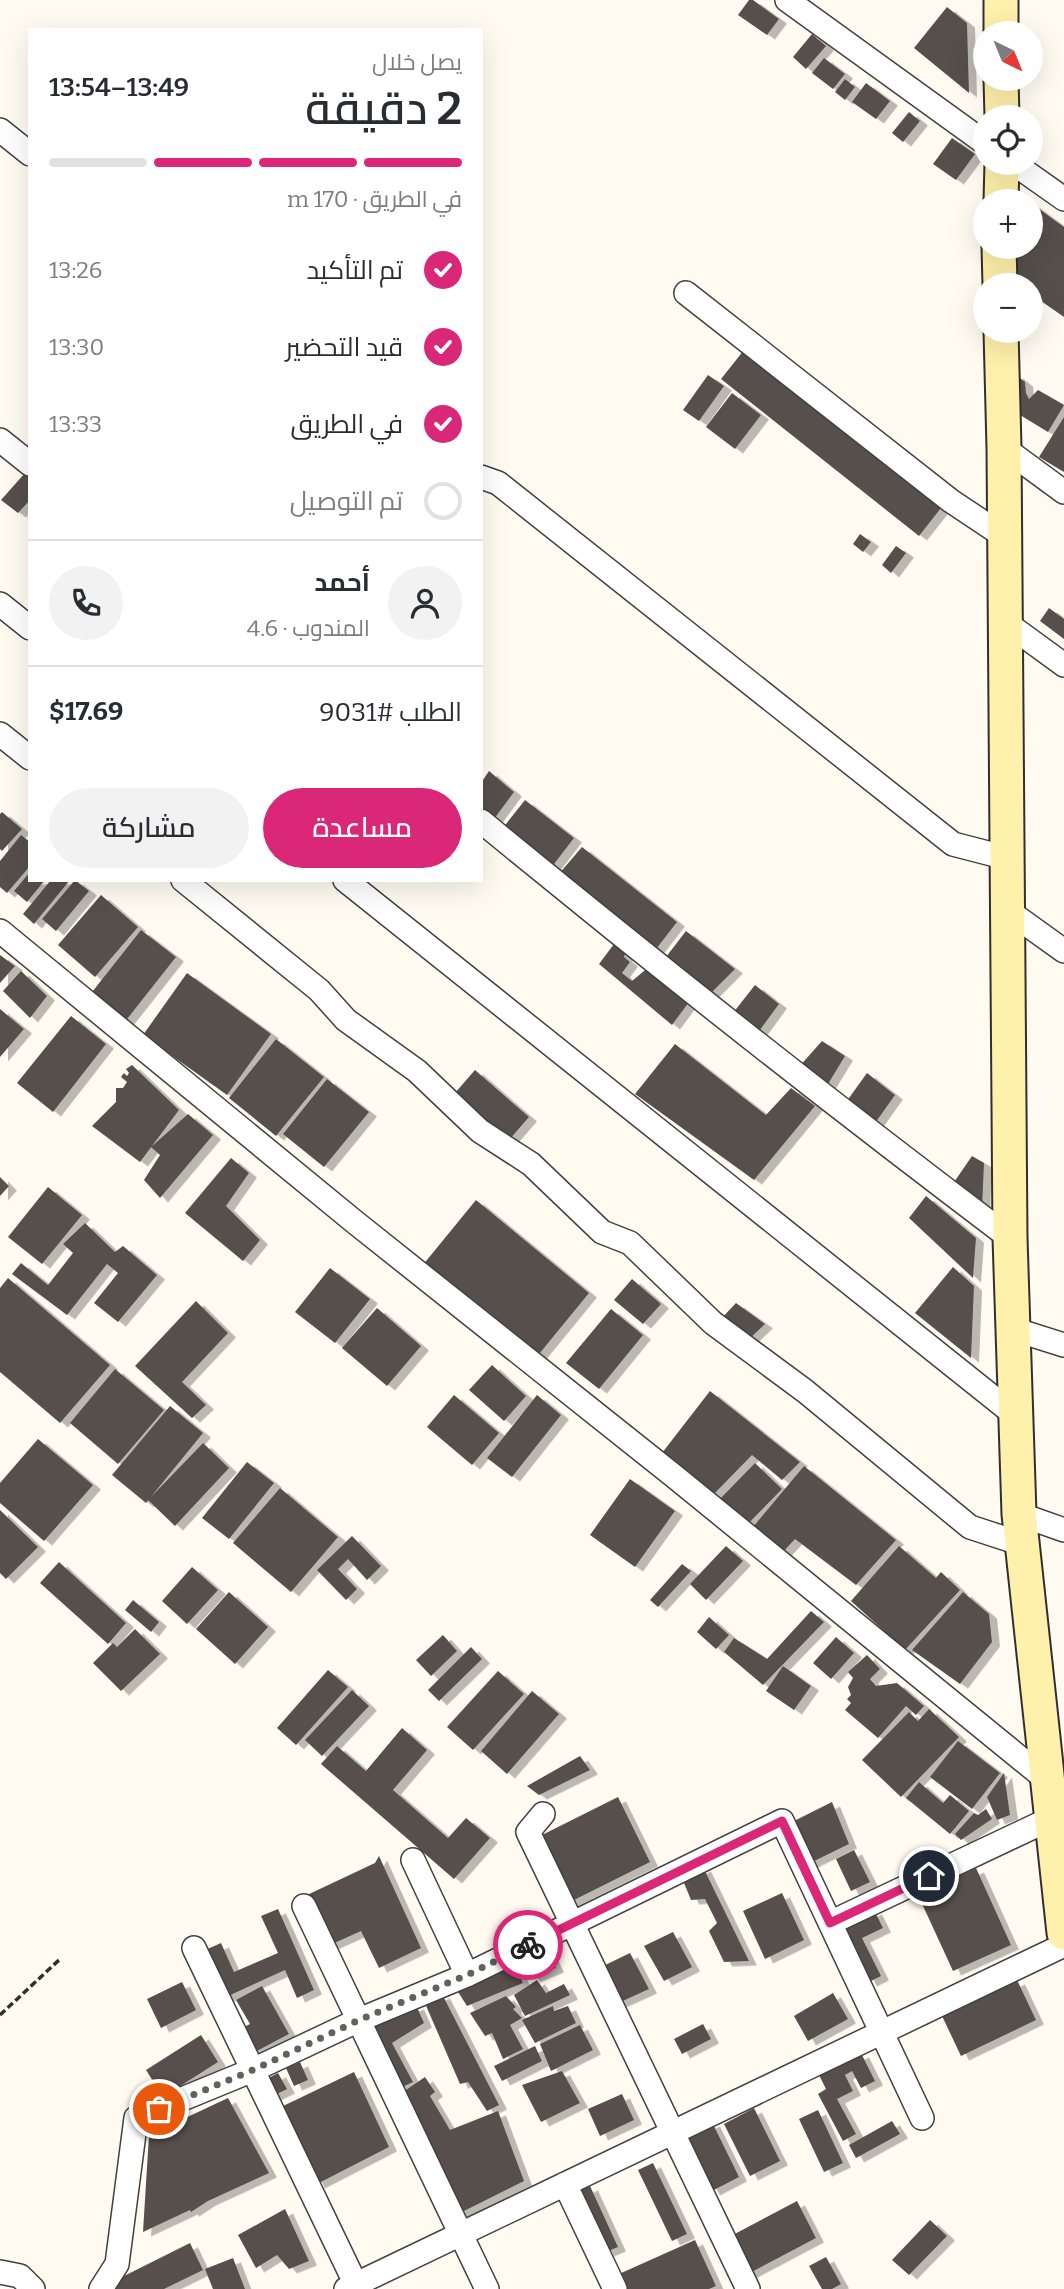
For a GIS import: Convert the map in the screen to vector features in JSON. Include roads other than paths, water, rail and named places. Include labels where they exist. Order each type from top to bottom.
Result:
[{"type":"main road","points":[[1001,0],[1001,21]]},
{"type":"main road","points":[[1001,343],[1010,1238],[1015,1415],[1020,1529],[1054,1741],[1047,1780],[1064,1933]]},
{"type":"street","points":[[787,0],[973,134]]},
{"type":"street","points":[[0,130],[28,152]]},
{"type":"street","points":[[1030,175],[1064,200]]},
{"type":"street","points":[[686,293],[951,501],[1005,537]]},
{"type":"street","points":[[0,440],[28,462]]},
{"type":"street","points":[[1004,448],[1064,492]]},
{"type":"street","points":[[483,478],[498,482],[953,844],[1007,858]]},
{"type":"street","points":[[0,604],[28,626]]},
{"type":"street","points":[[1005,622],[1064,665]]},
{"type":"street","points":[[0,734],[28,756]]},
{"type":"street","points":[[483,823],[619,935],[821,1095],[1010,1238]]},
{"type":"street","points":[[185,882],[319,990],[346,1020],[417,1071],[481,1131],[531,1164],[602,1232],[630,1243],[713,1323],[805,1391],[970,1527],[1064,1530]]},
{"type":"street","points":[[348,882],[1015,1415]]},
{"type":"street","points":[[1007,910],[1064,951]]},
{"type":"street","points":[[0,931],[356,1223],[674,1476],[1047,1780]]},
{"type":"street","points":[[1013,1329],[1064,1345]]},
{"type":"street","points":[[543,1814],[528,1832],[748,2289]]},
{"type":"street","points":[[830,1923],[1052,1818]]},
{"type":"street","points":[[101,2289],[117,2264],[136,2119],[467,1975],[782,1821],[922,2118]]},
{"type":"street","points":[[412,1860],[467,1975]]},
{"type":"street","points":[[304,1906],[487,2289]]},
{"type":"street","points":[[194,1948],[353,2287],[1064,1945]]},
{"type":"street","points":[[565,2184],[615,2289]]},
{"type":"street","points":[[0,2272],[20,2276],[33,2289]]}]
